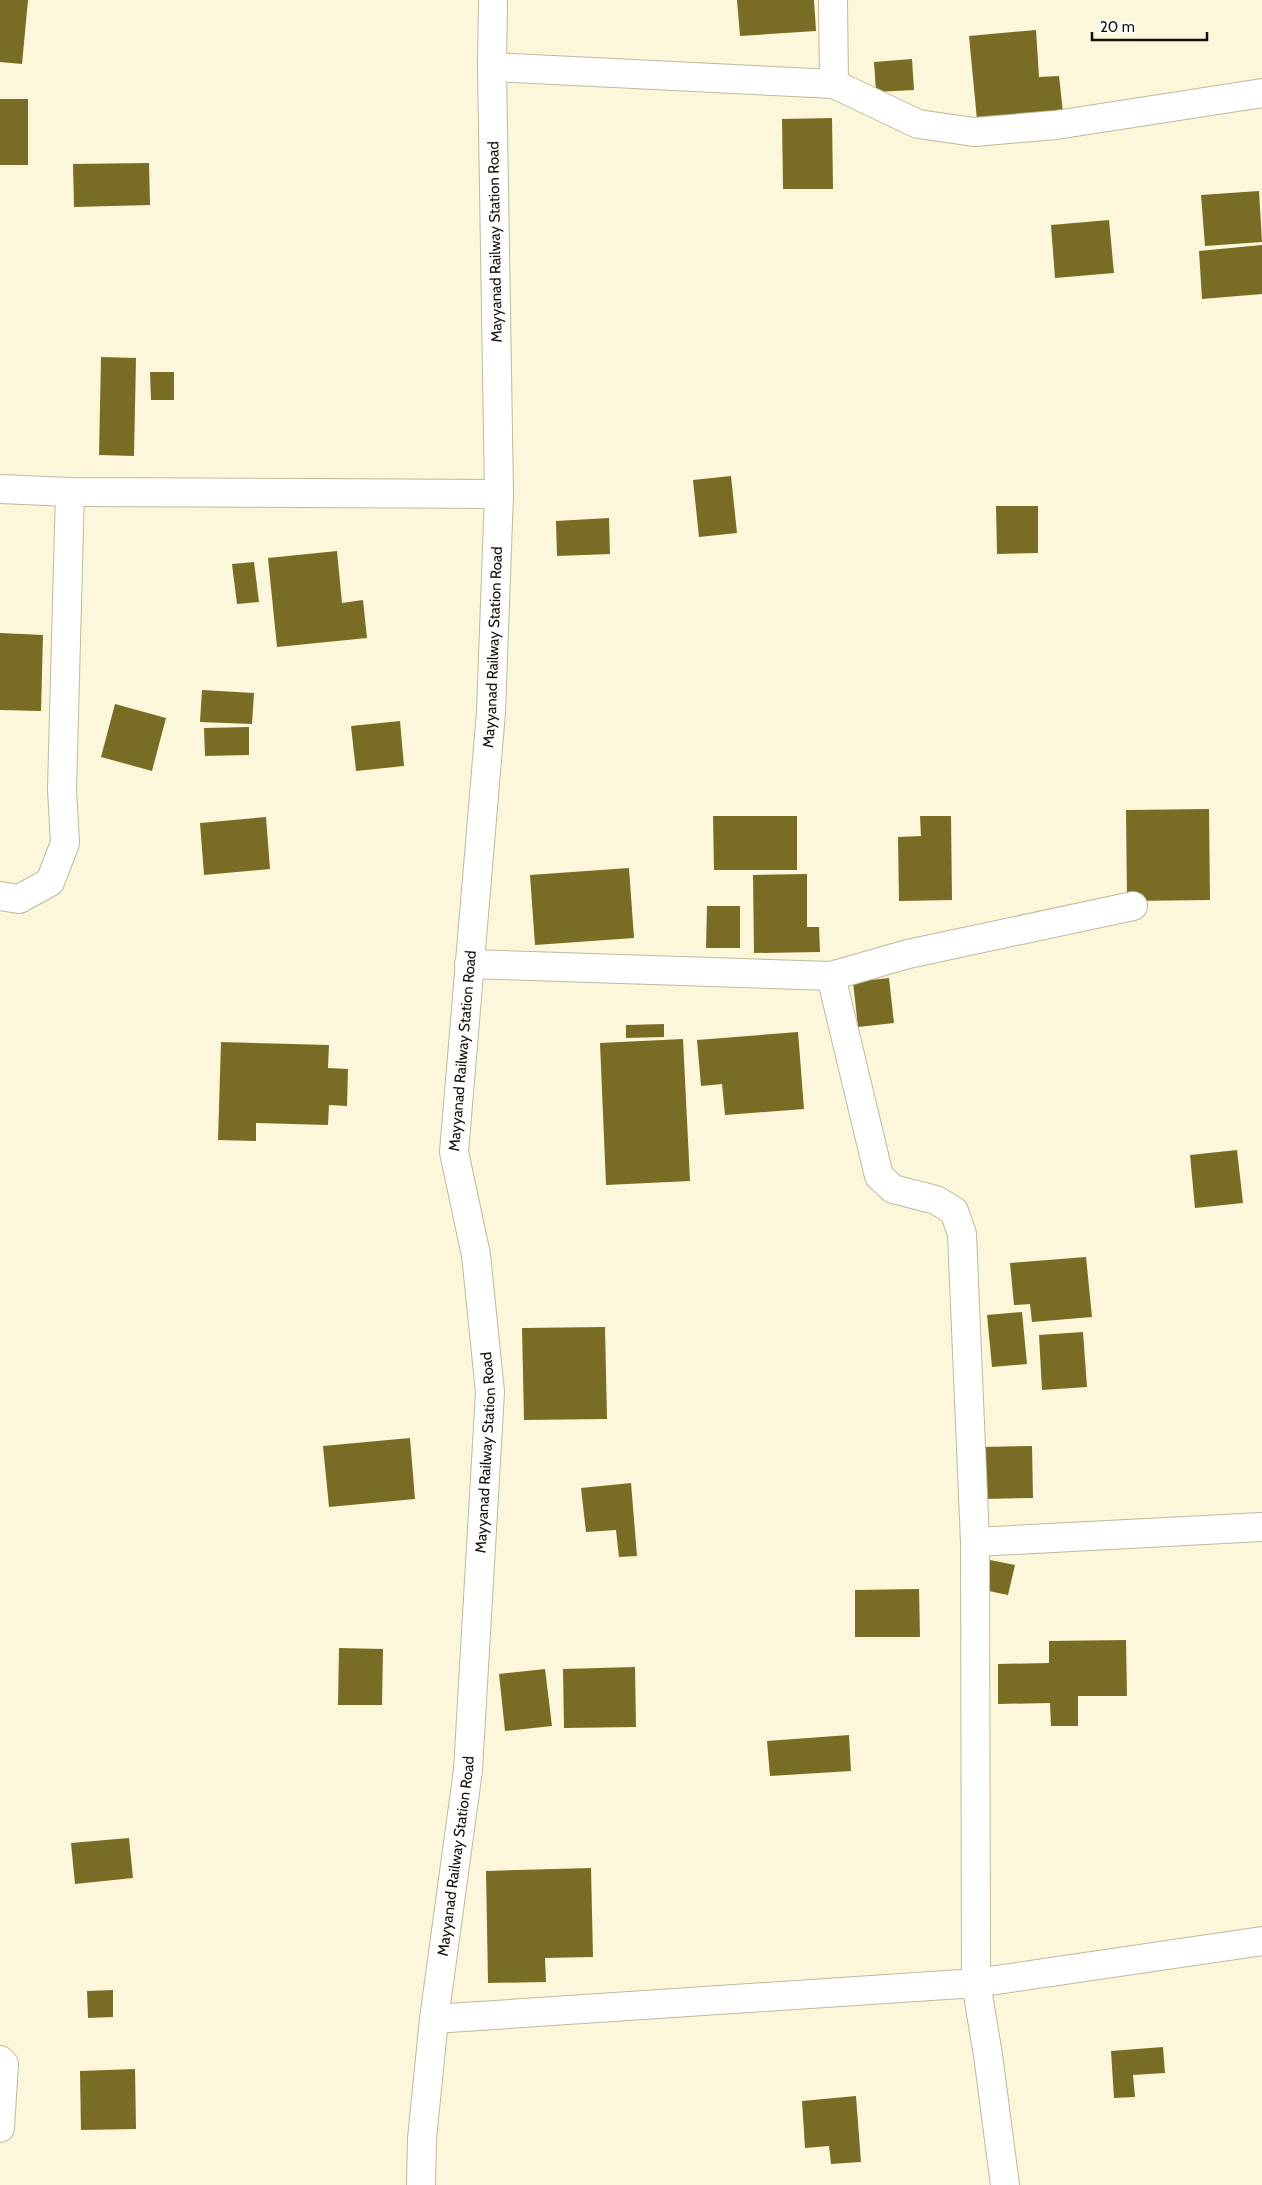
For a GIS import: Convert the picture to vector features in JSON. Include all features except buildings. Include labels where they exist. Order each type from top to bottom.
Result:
[{"type":"street","name":"Mayyanad Railway Station Road","points":[[421,2185],[422,2139],[434,2019],[468,1770],[490,1392],[476,1255],[454,1152],[491,712],[499,494],[492,67],[493,0]]},
{"type":"street","points":[[833,0],[834,84]]},
{"type":"street","points":[[492,67],[834,84],[918,124],[974,132],[1056,125],[1262,93]]},
{"type":"street","points":[[0,489],[70,492],[499,494]]},
{"type":"street","points":[[0,896],[19,898],[50,882],[65,843],[62,789],[70,492]]},
{"type":"street","points":[[469,964],[831,976],[908,954],[1133,906]]},
{"type":"street","points":[[831,976],[879,1176],[893,1189],[936,1200],[954,1211],[962,1234],[975,1542],[976,1983],[988,2055],[1005,2185]]},
{"type":"street","points":[[975,1542],[1262,1527]]},
{"type":"street","points":[[434,2019],[976,1983],[1262,1941]]},
{"type":"street","points":[[0,2060],[4,2064],[0,2128]]}]
